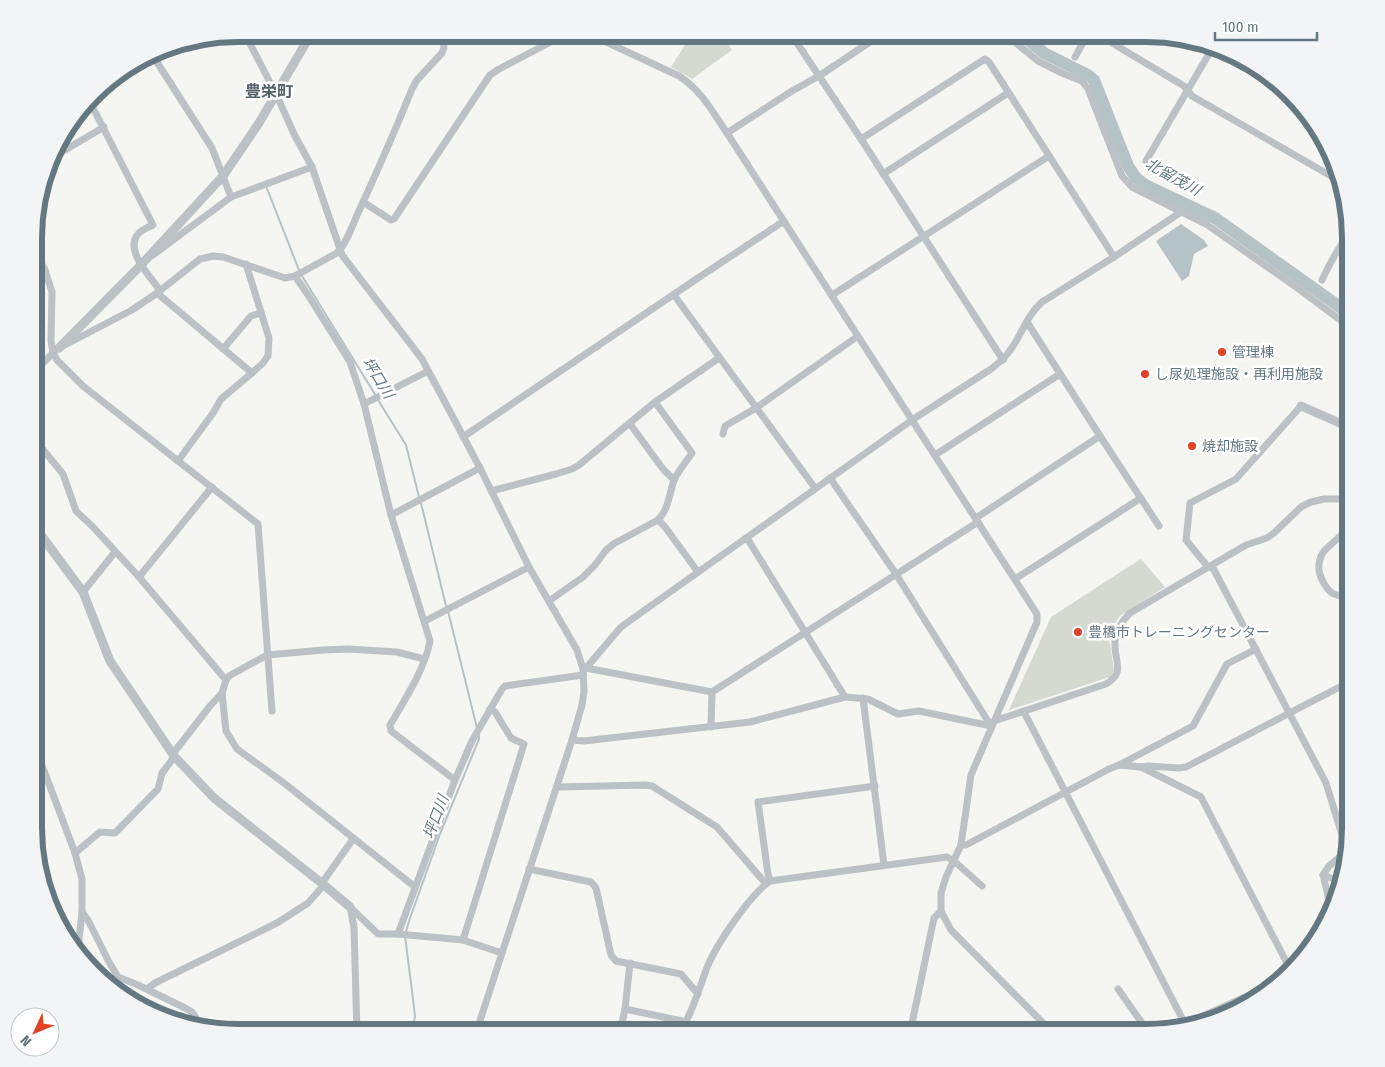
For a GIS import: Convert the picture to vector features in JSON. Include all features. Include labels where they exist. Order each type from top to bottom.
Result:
[{"type":"street","points":[[249,42],[312,167],[342,255],[422,358],[492,491],[529,567],[577,650],[584,671],[582,705],[572,740],[479,1024]]},
{"type":"street","points":[[42,364],[141,265],[222,176],[260,123],[306,42]]},
{"type":"street","points":[[56,351],[132,310],[159,292],[200,259],[213,256],[222,257],[286,278],[295,276],[337,253],[363,202],[412,89],[417,80],[442,53],[444,42]]},
{"type":"street","points":[[363,202],[391,220],[394,219],[490,75],[551,42]]},
{"type":"street","points":[[606,42],[679,76],[699,91],[1037,614],[1037,622],[971,775],[961,845],[946,877],[941,893],[941,911],[951,930],[1044,1024]]},
{"type":"street","points":[[796,42],[1003,360]]},
{"type":"street","points":[[727,133],[870,42]]},
{"type":"street","points":[[1015,42],[1038,61],[1082,81],[1088,89],[1122,176],[1132,187],[1206,224],[1342,321]]},
{"type":"street","points":[[1075,57],[1083,42]]},
{"type":"street","points":[[1110,42],[1184,86],[1192,96],[1332,177]]},
{"type":"street","points":[[1146,161],[1209,53]]},
{"type":"street","points":[[861,139],[985,59],[989,62],[1114,257]]},
{"type":"street","points":[[156,61],[212,148],[231,197]]},
{"type":"street","points":[[883,174],[1008,93]]},
{"type":"street","points":[[93,107],[153,225],[139,233],[134,242],[135,253],[141,265],[159,292],[252,373]]},
{"type":"street","points":[[64,151],[104,127]]},
{"type":"street","points":[[832,295],[1049,156]]},
{"type":"street","points":[[141,265],[231,197],[312,167]]},
{"type":"street","points":[[584,671],[621,627],[912,420],[1003,360],[1012,349],[1036,308],[1042,302],[1181,212]]},
{"type":"street","points":[[463,437],[784,222]]},
{"type":"street","points":[[1322,280],[1342,242]]},
{"type":"street","points":[[42,264],[52,292],[50,341],[56,351],[56,360],[84,386],[258,524],[272,711]]},
{"type":"street","points":[[178,460],[214,413],[221,399],[263,363],[268,356],[269,338],[246,264]]},
{"type":"street","points":[[295,276],[350,362],[364,404],[391,515],[430,642],[411,690],[390,725],[391,731],[455,780]]},
{"type":"street","points":[[674,295],[815,488]]},
{"type":"street","points":[[223,349],[251,316],[261,313]]},
{"type":"street","points":[[1027,322],[1159,526]]},
{"type":"street","points":[[723,434],[725,426],[756,408],[858,336]]},
{"type":"street","points":[[492,491],[572,469],[579,465],[655,402],[719,358]]},
{"type":"street","points":[[364,404],[428,371]]},
{"type":"street","points":[[935,455],[1060,374]]},
{"type":"street","points":[[549,601],[583,577],[606,550],[615,543],[658,520],[664,514],[674,480],[692,453],[655,402]]},
{"type":"street","points":[[1342,424],[1301,406],[1242,474],[1230,483],[1190,503],[1186,540],[1208,567],[1213,568],[1326,783],[1342,832]]},
{"type":"street","points":[[630,424],[663,469],[674,480]]},
{"type":"street","points":[[400,934],[455,780],[490,709],[505,686],[584,671],[712,692],[896,574],[1100,436]]},
{"type":"street","points":[[42,448],[63,474],[76,511],[139,577],[226,680]]},
{"type":"street","points":[[391,515],[480,468]]},
{"type":"street","points":[[830,478],[896,574],[993,724]]},
{"type":"street","points":[[139,577],[212,488]]},
{"type":"street","points":[[1015,579],[1140,498]]},
{"type":"street","points":[[993,724],[1000,718],[1024,712],[1106,684],[1114,679],[1118,672],[1115,640],[1119,625],[1130,613],[1246,545],[1267,538],[1301,507],[1310,502],[1324,499],[1342,499]]},
{"type":"street","points":[[658,520],[698,572]]},
{"type":"street","points":[[1342,534],[1324,551],[1319,564],[1322,582],[1331,593],[1342,596]]},
{"type":"street","points":[[42,536],[84,592],[110,661],[174,756],[214,798],[323,884],[378,934],[400,934],[463,940],[502,953]]},
{"type":"street","points":[[747,538],[845,698]]},
{"type":"street","points":[[84,592],[115,552]]},
{"type":"street","points":[[424,621],[529,567]]},
{"type":"street","points":[[415,888],[284,783],[237,750],[226,731],[222,694],[229,676],[267,655],[348,648],[397,652],[424,659]]},
{"type":"street","points":[[961,845],[966,845],[1193,726],[1227,664],[1256,649]]},
{"type":"street","points":[[1119,765],[1186,767],[1342,687]]},
{"type":"street","points":[[711,727],[712,692]]},
{"type":"street","points":[[75,853],[100,832],[115,833],[158,789],[162,773],[174,756],[175,751],[210,706],[222,694]]},
{"type":"street","points":[[572,740],[584,742],[750,722],[845,698],[868,698],[898,714],[919,711],[993,724]]},
{"type":"street","points":[[863,698],[884,865]]},
{"type":"street","points":[[463,940],[524,744],[511,738],[495,712],[490,709]]},
{"type":"street","points":[[1024,712],[1184,1021]]},
{"type":"street","points":[[42,765],[75,853],[82,879],[82,912],[79,941]]},
{"type":"street","points":[[1141,767],[1201,797],[1288,964]]},
{"type":"street","points":[[557,786],[652,786],[717,827],[768,882]]},
{"type":"street","points":[[768,882],[758,802],[875,786]]},
{"type":"street","points":[[146,989],[277,923],[308,903],[353,839]]},
{"type":"street","points":[[625,1009],[682,1020],[687,1023],[709,963],[723,938],[741,912],[768,882],[948,857],[954,860],[982,886]]},
{"type":"street","points":[[1323,875],[1340,857]]},
{"type":"street","points":[[529,869],[591,882],[596,888],[611,955],[616,961],[681,974],[698,994]]},
{"type":"street","points":[[1323,875],[1336,880]]},
{"type":"street","points":[[1323,875],[1329,900]]},
{"type":"street","points":[[350,907],[354,927],[357,1024]]},
{"type":"street","points":[[912,1024],[934,918],[941,911]]},
{"type":"street","points":[[82,912],[118,977],[185,1008],[192,1012],[197,1020]]},
{"type":"street","points":[[622,1024],[630,963]]},
{"type":"street","points":[[1118,988],[1144,1024]]},
{"type":"street","points":[[1204,1016],[1246,996]]},
{"type":"shaded area","points":[[687,42],[726,42],[732,50],[692,79],[671,67]]},
{"type":"shaded area","points":[[1181,224],[1204,240],[1208,246],[1194,254],[1189,276],[1182,281],[1156,241]]},
{"type":"shaded area","name":"豊橋市トレーニングセンター","points":[[1141,559],[1165,587],[1120,616],[1113,626],[1109,639],[1114,670],[1110,677],[1009,710],[1051,617]]},
{"type":"waterway","name":"北留茂川","points":[[1031,42],[1044,53],[1088,75],[1094,80],[1128,166],[1136,178],[1147,186],[1215,218],[1342,309]]},
{"type":"waterway","name":"坪口川","points":[[266,186],[299,270]]},
{"type":"waterway","name":"坪口川","points":[[302,276],[376,396]]},
{"type":"waterway","name":"坪口川","points":[[378,400],[406,445],[419,497]]},
{"type":"waterway","name":"坪口川","points":[[421,503],[446,606]]},
{"type":"waterway","name":"坪口川","points":[[448,611],[477,728]]},
{"type":"waterway","name":"坪口川","points":[[406,932],[440,834],[479,735]]},
{"type":"waterway","name":"坪口川","points":[[405,936],[415,1017],[413,1024]]},
{"type":"place","name":"管理棟","points":[[1222,352]]},
{"type":"place","name":"し尿処理施設・再利用施設","points":[[1145,374]]},
{"type":"place","name":"焼却施設","points":[[1192,446]]},
{"type":"place","name":"豊橋市トレーニングセンター","points":[[1078,632]]},
{"type":"district","name":"豊栄町","points":[[269,91]]}]
